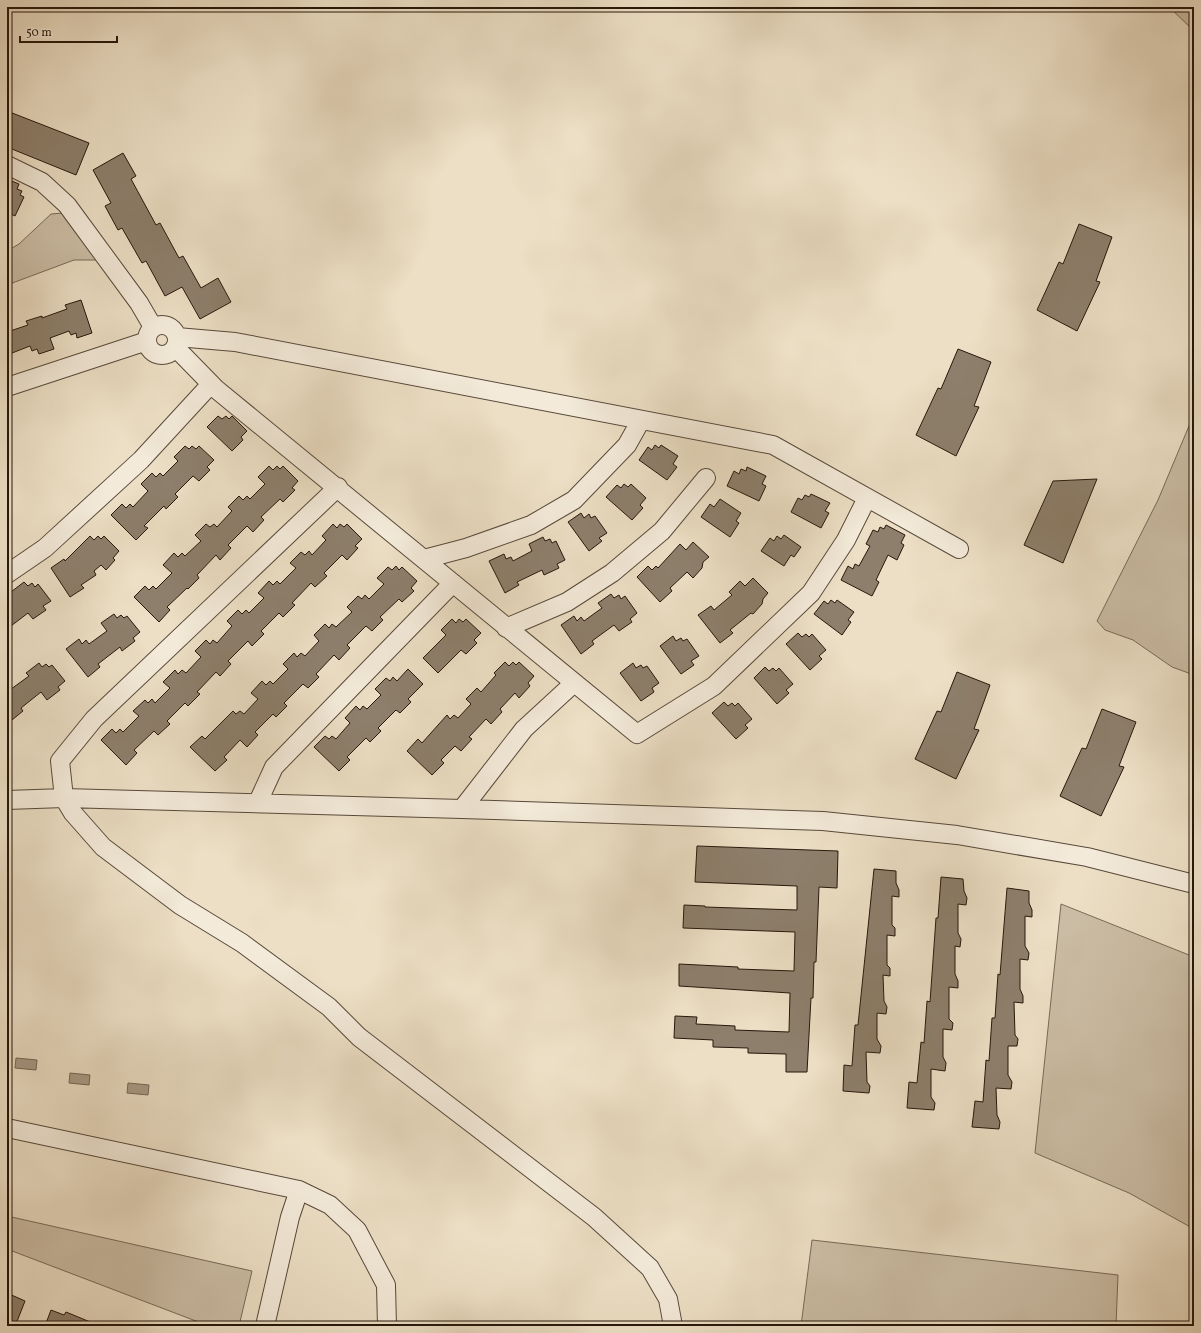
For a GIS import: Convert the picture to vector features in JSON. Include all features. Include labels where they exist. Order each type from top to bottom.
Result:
[{"type":"street","points":[[7,165],[42,182],[67,205],[139,303],[150,334],[150,349],[158,354],[168,353],[176,342]]},
{"type":"street","points":[[7,387],[150,334],[158,325],[172,328],[176,342],[211,384],[338,487],[506,628],[637,734],[714,686],[811,593],[846,540],[867,498]]},
{"type":"street","points":[[176,342],[234,342],[773,445],[959,549]]},
{"type":"street","points":[[7,574],[45,548],[141,460],[211,384]]},
{"type":"street","points":[[424,560],[466,548],[531,525],[574,500],[627,445],[641,420]]},
{"type":"street","points":[[506,628],[566,602],[612,573],[662,531],[706,478]]},
{"type":"street","points":[[338,487],[94,719],[60,761],[64,798],[73,813],[103,847],[180,905],[242,943],[329,1007],[359,1037],[594,1217],[650,1268],[668,1299],[674,1326]]},
{"type":"street","points":[[258,802],[274,767],[453,583]]},
{"type":"street","points":[[462,809],[524,730],[574,683]]},
{"type":"street","points":[[7,800],[64,798],[258,802],[831,822],[957,835],[1087,857],[1194,884]]},
{"type":"street","points":[[7,1128],[299,1190],[330,1205],[357,1230],[386,1285],[386,1326]]},
{"type":"street","points":[[265,1326],[290,1217],[299,1190]]},
{"type":"shaded area","points":[[1169,7],[1194,7],[1194,31]]},
{"type":"shaded area","points":[[63,213],[97,260],[74,260],[7,285],[7,251],[19,244],[51,214]]},
{"type":"shaded area","points":[[1194,414],[1194,675],[1172,667],[1133,640],[1105,630],[1097,621],[1158,500]]},
{"type":"shaded area","points":[[1061,904],[1194,957],[1194,1229],[1129,1193],[1035,1153]]},
{"type":"shaded area","points":[[16,1058],[37,1060],[36,1070],[15,1068]]},
{"type":"shaded area","points":[[70,1073],[90,1075],[89,1085],[69,1083]]},
{"type":"shaded area","points":[[128,1083],[149,1085],[148,1095],[127,1093]]},
{"type":"shaded area","points":[[7,1216],[252,1271],[239,1326],[209,1326],[7,1249]]},
{"type":"shaded area","points":[[812,1240],[1118,1275],[1116,1326],[801,1326]]},
{"type":"building","points":[[7,111],[89,143],[76,175],[7,147]]},
{"type":"building","points":[[123,153],[136,176],[131,179],[156,225],[160,223],[179,258],[183,256],[201,288],[218,278],[231,302],[200,319],[182,287],[165,296],[146,261],[142,263],[122,228],[118,230],[105,206],[111,203],[93,170]]},
{"type":"building","points":[[7,179],[19,184],[17,189],[22,191],[20,195],[24,197],[15,216],[7,212]]},
{"type":"building","points":[[1079,224],[1112,237],[1096,281],[1100,282],[1077,331],[1037,310],[1059,262],[1063,264]]},
{"type":"building","points":[[81,300],[92,333],[77,338],[76,333],[71,335],[69,331],[50,338],[54,349],[39,354],[37,349],[32,351],[30,346],[7,355],[7,332],[28,325],[26,321],[42,316],[42,318],[67,309],[65,305]]},
{"type":"building","points":[[958,349],[991,362],[974,406],[979,407],[956,456],[916,435],[938,388],[941,389]]},
{"type":"building","points":[[218,416],[222,419],[226,416],[229,419],[232,416],[247,431],[241,437],[243,440],[232,451],[207,427]]},
{"type":"building","points":[[655,445],[659,448],[661,445],[678,456],[673,464],[677,467],[667,480],[639,460],[648,447],[652,450]]},
{"type":"building","points":[[185,446],[189,449],[192,446],[196,449],[199,446],[214,460],[207,467],[210,470],[199,481],[193,476],[175,494],[178,497],[166,509],[164,506],[144,526],[148,528],[136,540],[111,515],[122,504],[126,508],[130,504],[133,507],[148,491],[141,484],[152,473],[156,477],[160,473],[163,476],[178,461],[174,457]]},
{"type":"building","points":[[269,466],[273,470],[277,466],[280,469],[283,466],[298,481],[292,488],[295,490],[283,502],[280,499],[261,517],[264,520],[253,532],[247,526],[228,545],[231,548],[220,560],[216,555],[197,575],[199,578],[167,607],[170,610],[159,622],[134,597],[145,586],[149,590],[153,586],[156,589],[172,573],[163,565],[174,553],[178,557],[182,553],[185,556],[201,541],[195,535],[206,524],[210,527],[214,524],[217,527],[232,511],[228,507],[239,496],[243,500],[247,496],[250,499],[265,484],[258,477]]},
{"type":"building","points":[[747,467],[766,476],[762,484],[766,486],[759,501],[727,486],[734,471],[739,474],[741,469],[746,471]]},
{"type":"building","points":[[1097,479],[1063,563],[1024,545],[1053,481]]},
{"type":"building","points":[[624,484],[628,487],[631,484],[646,498],[640,505],[643,508],[632,520],[606,497],[617,485],[621,488]]},
{"type":"building","points":[[811,494],[830,503],[825,511],[829,513],[821,528],[791,512],[798,498],[802,500],[805,495],[809,497]]},
{"type":"building","points":[[720,499],[741,513],[736,521],[739,523],[730,537],[701,517],[710,504],[714,507]]},
{"type":"building","points":[[581,513],[584,518],[589,514],[591,518],[595,516],[607,533],[599,538],[602,541],[589,551],[568,522]]},
{"type":"building","points":[[333,524],[337,528],[340,524],[344,527],[347,524],[362,539],[355,546],[358,548],[347,560],[342,555],[324,573],[327,576],[315,587],[311,583],[292,603],[295,605],[283,617],[279,613],[261,631],[264,634],[252,646],[248,641],[228,661],[231,664],[220,676],[216,672],[197,692],[200,694],[188,706],[185,703],[167,721],[170,724],[158,735],[154,731],[134,750],[137,753],[126,765],[101,740],[112,729],[116,733],[120,729],[123,732],[139,716],[133,711],[145,700],[148,703],[152,699],[155,703],[170,688],[163,682],[175,670],[178,674],[182,670],[186,673],[201,657],[195,651],[206,640],[210,644],[213,640],[217,643],[232,626],[227,621],[238,610],[242,614],[246,610],[249,613],[264,598],[258,593],[269,581],[273,585],[277,581],[280,584],[296,568],[290,563],[301,552],[305,555],[309,551],[312,555],[326,540],[322,536]]},
{"type":"building","points":[[886,525],[905,535],[901,543],[904,545],[897,560],[888,555],[876,580],[879,582],[872,596],[841,580],[848,566],[853,569],[855,564],[859,566],[870,546],[866,544],[873,530],[878,532],[880,527],[884,529]]},
{"type":"building","points":[[784,535],[801,547],[794,557],[791,555],[784,566],[761,551],[770,538],[774,541],[777,536],[781,539]]},
{"type":"building","points":[[90,536],[94,540],[98,536],[101,539],[104,536],[119,551],[113,558],[115,560],[106,570],[101,565],[94,571],[96,575],[81,585],[84,588],[70,597],[51,568],[64,559],[65,561]]},
{"type":"building","points":[[543,537],[545,541],[550,539],[552,543],[556,541],[565,560],[557,564],[559,568],[544,575],[542,570],[517,582],[519,585],[505,593],[489,561],[504,554],[506,559],[511,557],[513,561],[532,551],[529,544]]},
{"type":"building","points":[[693,542],[709,557],[703,562],[702,568],[693,578],[687,572],[670,588],[672,591],[660,602],[637,577],[648,566],[652,570],[656,566],[658,568],[680,544],[686,550]]},
{"type":"building","points":[[396,566],[399,570],[402,567],[417,581],[411,588],[414,591],[402,602],[399,599],[380,617],[383,620],[372,631],[366,626],[347,645],[350,648],[339,660],[334,655],[316,674],[319,677],[308,688],[303,684],[284,703],[287,706],[276,717],[273,714],[255,732],[258,735],[247,747],[240,740],[224,757],[227,760],[215,771],[190,747],[202,736],[205,739],[233,711],[236,714],[240,711],[244,714],[258,699],[251,693],[262,681],[266,685],[270,681],[273,684],[288,669],[283,664],[294,653],[297,657],[301,653],[305,656],[319,641],[314,635],[325,624],[329,628],[332,624],[336,627],[352,612],[347,607],[358,596],[362,599],[365,595],[369,599],[384,584],[377,578],[388,567],[392,570]]},
{"type":"building","points":[[753,578],[768,593],[763,599],[762,604],[753,614],[751,613],[730,630],[733,633],[720,643],[698,615],[711,606],[714,610],[732,595],[729,592],[740,581],[745,586]]},
{"type":"building","points":[[24,582],[28,586],[32,583],[35,587],[38,584],[51,601],[43,606],[46,610],[33,619],[28,613],[7,629],[7,595]]},
{"type":"building","points":[[611,594],[614,598],[619,595],[621,599],[625,596],[637,613],[630,619],[632,622],[619,631],[614,625],[592,641],[594,644],[581,654],[561,625],[574,616],[577,621],[581,617],[584,621],[602,608],[598,603]]},
{"type":"building","points":[[831,600],[835,603],[837,600],[854,612],[848,620],[851,622],[842,635],[814,614],[824,601],[828,604]]},
{"type":"building","points":[[114,614],[117,618],[121,615],[124,618],[127,616],[140,632],[133,638],[135,641],[122,651],[120,647],[98,664],[100,667],[88,677],[66,649],[79,639],[82,644],[86,640],[89,644],[107,631],[101,623]]},
{"type":"building","points":[[452,619],[456,623],[459,619],[463,622],[466,619],[481,633],[474,640],[477,643],[466,654],[461,650],[438,673],[423,658],[446,635],[441,630]]},
{"type":"building","points":[[798,633],[802,637],[806,634],[809,637],[812,634],[826,650],[819,656],[822,659],[810,670],[786,644]]},
{"type":"building","points":[[673,636],[676,641],[681,638],[683,641],[687,639],[699,656],[691,661],[694,665],[681,674],[660,646]]},
{"type":"building","points":[[505,662],[509,666],[513,662],[516,665],[519,662],[534,676],[528,683],[530,686],[519,698],[515,693],[500,709],[502,712],[491,724],[486,719],[469,737],[472,739],[461,751],[455,746],[441,760],[444,763],[432,775],[407,751],[418,739],[422,743],[447,715],[450,719],[454,715],[458,718],[471,704],[466,699],[477,688],[481,692],[496,675],[494,673]]},
{"type":"building","points":[[39,663],[42,667],[46,664],[49,667],[52,665],[65,681],[58,687],[60,690],[47,700],[41,692],[21,708],[23,711],[7,724],[7,692],[29,676],[26,673]]},
{"type":"building","points":[[633,663],[636,668],[641,665],[643,668],[647,666],[659,683],[652,688],[654,692],[641,701],[620,673]]},
{"type":"building","points":[[765,667],[769,671],[773,668],[776,671],[779,668],[793,684],[786,690],[789,693],[777,704],[754,678]]},
{"type":"building","points":[[408,669],[423,684],[408,699],[411,702],[400,713],[396,710],[378,728],[381,731],[370,742],[366,738],[347,757],[350,760],[339,771],[314,747],[325,736],[329,739],[332,736],[336,739],[350,723],[345,718],[356,706],[360,710],[363,706],[367,709],[381,695],[375,689],[386,678],[390,681],[393,677],[397,681]]},
{"type":"building","points":[[957,672],[990,685],[974,729],[979,730],[956,779],[915,759],[937,711],[941,712]]},
{"type":"building","points":[[724,702],[728,706],[732,703],[735,706],[738,703],[752,719],[745,725],[748,728],[736,739],[712,713]]},
{"type":"building","points":[[1102,709],[1136,722],[1119,766],[1124,767],[1101,816],[1060,796],[1082,748],[1086,749]]},
{"type":"building","points":[[697,846],[838,851],[837,888],[819,887],[816,962],[814,962],[813,998],[811,998],[807,1072],[786,1072],[786,1054],[748,1053],[748,1048],[713,1047],[713,1040],[674,1038],[675,1016],[697,1017],[696,1024],[735,1026],[735,1030],[789,1032],[790,993],[679,986],[679,964],[738,967],[738,969],[794,971],[795,932],[683,928],[684,905],[797,910],[797,886],[695,882]]},
{"type":"building","points":[[874,869],[896,871],[896,883],[899,890],[899,897],[892,896],[892,925],[895,928],[895,936],[887,935],[887,965],[890,968],[890,976],[883,975],[884,1001],[887,1007],[886,1014],[877,1013],[877,1039],[881,1046],[880,1053],[866,1052],[867,1082],[870,1086],[869,1093],[843,1091],[844,1065],[852,1066],[855,1025],[858,1025]]},
{"type":"building","points":[[941,877],[963,879],[964,891],[967,898],[966,905],[958,904],[958,933],[961,939],[960,947],[955,946],[955,974],[958,981],[958,988],[949,987],[949,1019],[953,1023],[952,1030],[943,1029],[943,1057],[946,1063],[945,1071],[931,1069],[931,1097],[935,1103],[934,1110],[907,1108],[909,1082],[917,1083],[921,1042],[924,1043],[927,1001],[930,1002],[936,918],[938,918]]},
{"type":"building","points":[[1007,888],[1029,891],[1029,903],[1032,910],[1032,917],[1025,916],[1025,946],[1029,953],[1028,960],[1020,959],[1020,989],[1023,996],[1023,1003],[1014,1002],[1015,1035],[1018,1039],[1017,1046],[1008,1046],[1008,1075],[1012,1082],[1011,1089],[996,1088],[997,1115],[1000,1122],[999,1129],[972,1127],[975,1101],[983,1102],[986,1060],[989,1061],[992,1018],[995,1018],[998,974],[1000,975]]},
{"type":"building","points":[[7,1293],[25,1301],[16,1324],[7,1320]]},
{"type":"building","points":[[51,1310],[64,1315],[66,1312],[100,1326],[45,1326]]}]
